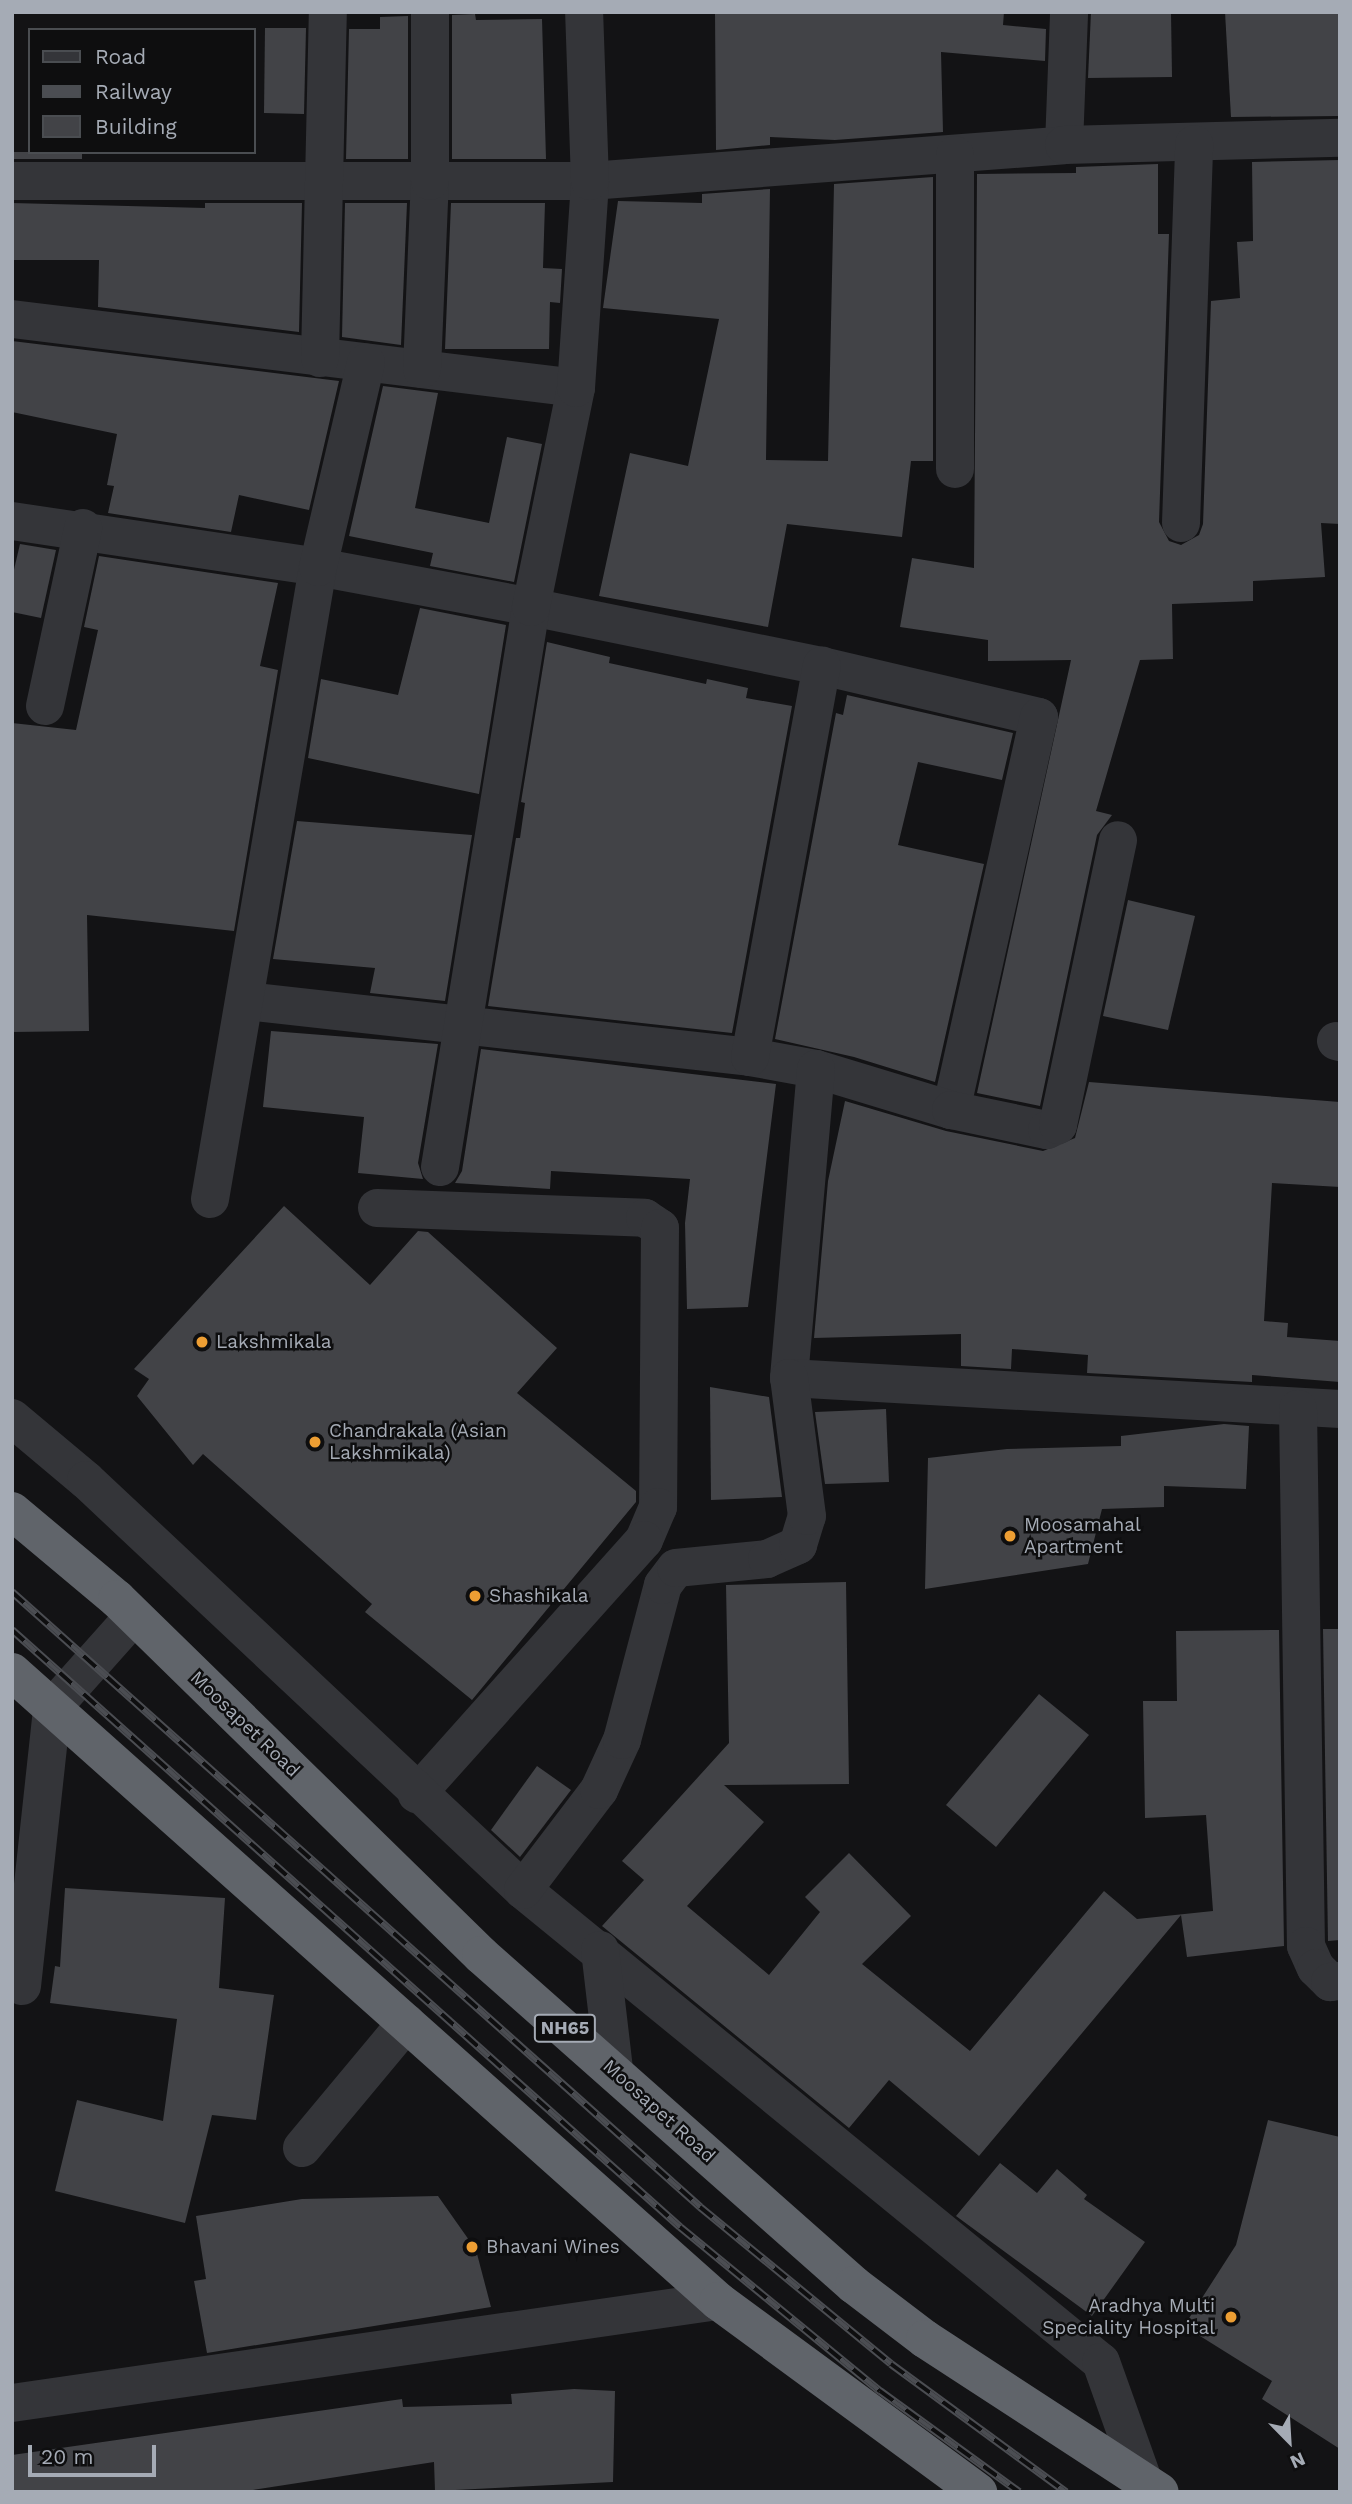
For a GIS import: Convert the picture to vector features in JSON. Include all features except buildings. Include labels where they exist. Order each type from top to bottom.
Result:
[{"type":"highway","name":"Moosapet Road","points":[[12,1511],[134,1616],[481,1955],[614,2070],[854,2286],[925,2339],[1152,2486]]},
{"type":"highway","points":[[12,1672],[718,2301],[978,2492]]},
{"type":"street","points":[[320,358],[328,12]]},
{"type":"street","points":[[422,369],[430,181],[430,12]]},
{"type":"street","points":[[440,1167],[531,607],[576,388],[590,181],[584,12]]},
{"type":"street","points":[[1064,145],[1069,12]]},
{"type":"street","points":[[12,181],[325,178],[590,181],[1064,145],[1194,144],[1340,138]]},
{"type":"street","points":[[1181,523],[1194,144]]},
{"type":"street","points":[[955,155],[955,470]]},
{"type":"street","points":[[12,319],[576,388]]},
{"type":"street","points":[[210,1199],[246,1001],[318,567],[366,363]]},
{"type":"street","points":[[12,521],[83,528],[318,567],[531,607],[822,666],[1039,718],[951,1110]]},
{"type":"street","points":[[45,706],[83,528]]},
{"type":"street","points":[[750,1057],[822,666]]},
{"type":"street","points":[[246,1001],[750,1057],[816,1069],[951,1110],[1038,1128],[1058,1125],[1118,840]]},
{"type":"street","points":[[523,1889],[599,1790],[622,1740],[663,1585],[677,1568],[767,1559],[798,1545],[807,1516],[789,1378],[816,1069]]},
{"type":"street","points":[[377,1208],[645,1218],[660,1228],[658,1507],[644,1540],[417,1794]]},
{"type":"street","points":[[789,1378],[1298,1409],[1340,1409]]},
{"type":"street","points":[[1298,1409],[1306,1947],[1316,1968],[1330,1982],[1340,1981]]},
{"type":"street","points":[[12,1418],[86,1480],[417,1794],[523,1889],[1101,2362],[1152,2486]]},
{"type":"street","points":[[22,1986],[52,1708],[134,1616]]},
{"type":"street","points":[[600,1950],[614,2070]]},
{"type":"street","points":[[302,2148],[407,2023]]},
{"type":"street","points":[[12,2403],[718,2301]]},
{"type":"railway","points":[[12,1592],[700,2207],[891,2364],[1066,2492]]},
{"type":"railway","points":[[12,1630],[680,2227],[880,2391],[1019,2492]]},
{"type":"place","name":"Lakshmikala","points":[[202,1342]]},
{"type":"place","name":"Chandrakala (Asian Lakshmikala)","points":[[315,1442]]},
{"type":"place","name":"Moosamahal Apartment","points":[[1010,1536]]},
{"type":"place","name":"Shashikala","points":[[475,1596]]},
{"type":"place","name":"Bhavani Wines","points":[[472,2247]]},
{"type":"place","name":"Aradhya Multi Speciality Hospital","points":[[1231,2317]]}]
